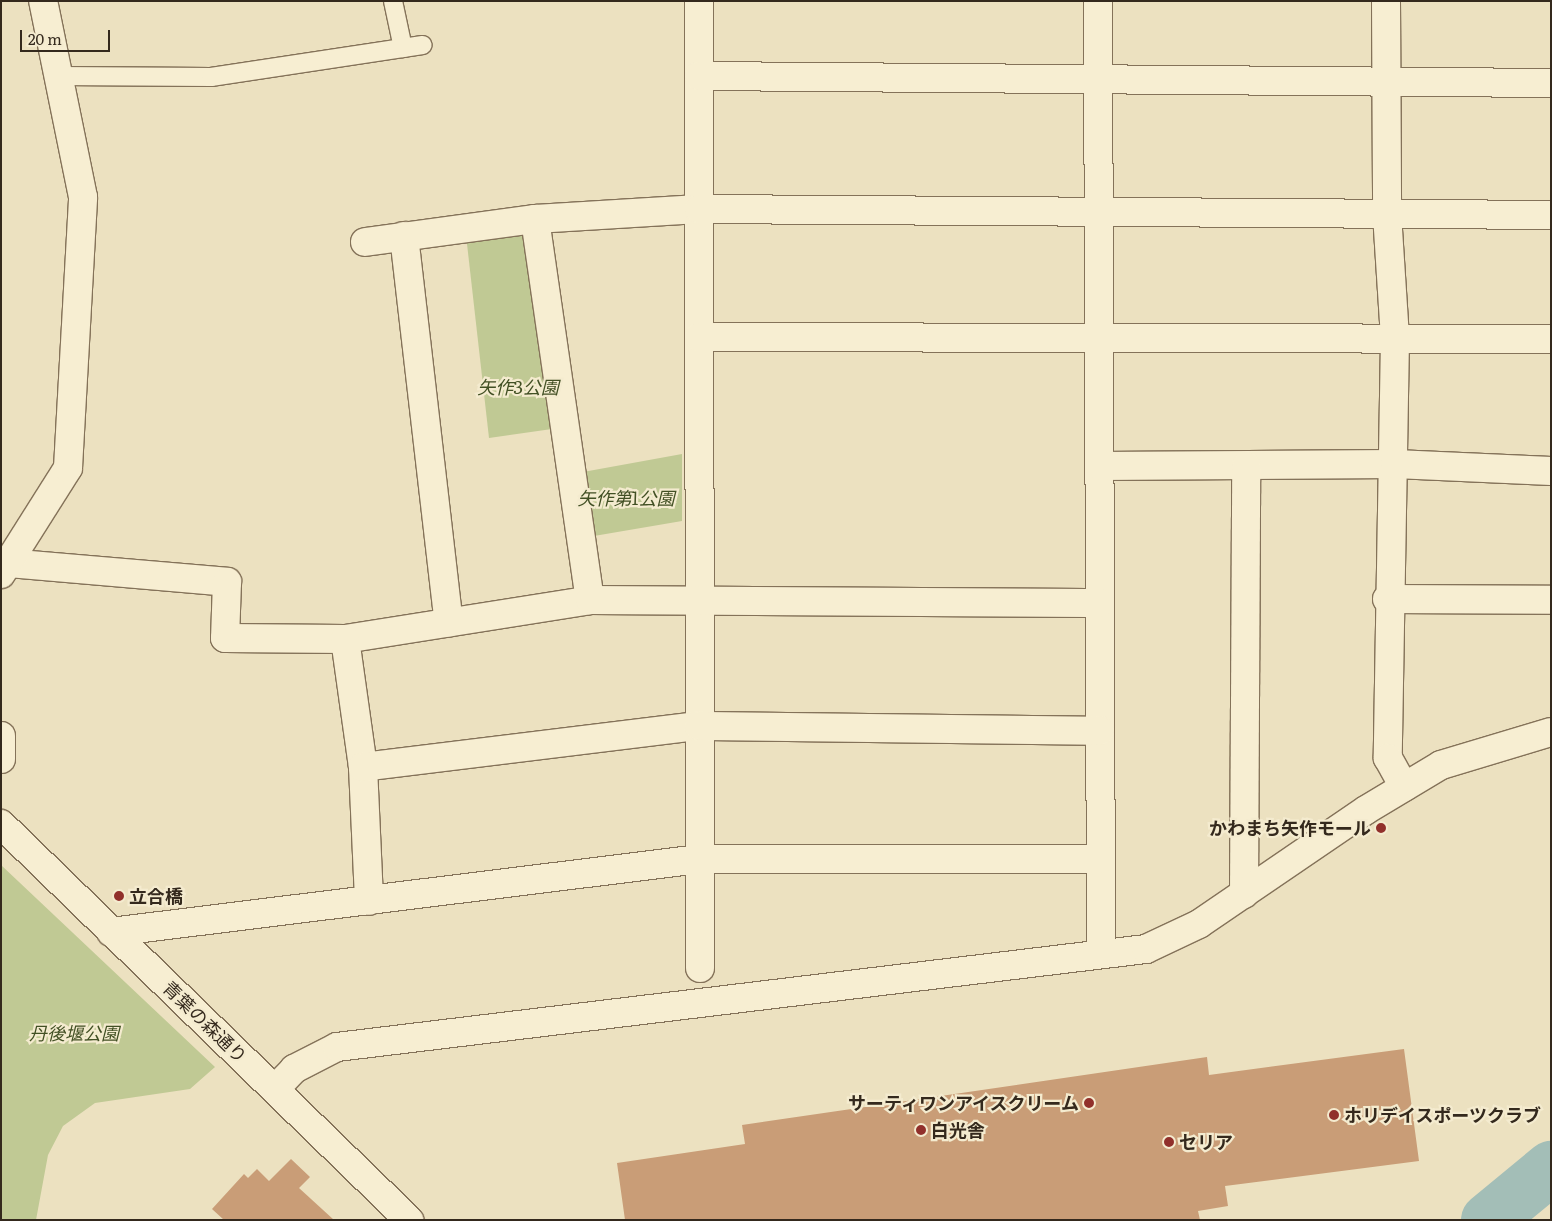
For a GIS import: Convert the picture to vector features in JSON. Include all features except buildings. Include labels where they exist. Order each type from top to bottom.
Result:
[{"type":"street","points":[[43,1],[82,197],[68,468],[4,569],[227,582],[225,638],[345,639],[590,600],[700,598],[1100,603]]},
{"type":"street","points":[[699,1],[700,968]]},
{"type":"street","points":[[1098,1],[1101,952]]},
{"type":"street","points":[[1386,1],[1387,214],[1395,339],[1395,464],[1387,600],[1388,758],[1404,787]]},
{"type":"street","points":[[699,76],[1551,83]]},
{"type":"street","points":[[365,242],[536,219],[699,209],[1551,215]]},
{"type":"street","points":[[536,219],[590,600]]},
{"type":"street","points":[[404,236],[449,622]]},
{"type":"street","points":[[699,337],[1551,339]]},
{"type":"street","points":[[1100,466],[1395,464],[1551,471]]},
{"type":"street","points":[[1244,894],[1246,466]]},
{"type":"street","points":[[1387,600],[1551,600]]},
{"type":"street","points":[[345,639],[364,767],[369,901]]},
{"type":"street","points":[[364,767],[699,726],[1100,731]]},
{"type":"street","points":[[275,1089],[294,1069],[337,1047],[1101,952],[1146,949],[1200,924],[1404,787],[1462,756],[1551,732]]},
{"type":"street","points":[[1,736],[1,759]]},
{"type":"street","name":"青葉の森通り","points":[[1,824],[409,1220]]},
{"type":"street","points":[[111,932],[700,859],[1101,859]]},
{"type":"lane","points":[[393,1],[403,48]]},
{"type":"lane","points":[[58,76],[211,77],[423,45]]},
{"type":"green space","name":"矢作3公園","points":[[518,229],[534,243],[559,428],[489,438],[466,235]]},
{"type":"green space","name":"矢作第1公園","points":[[682,454],[682,521],[594,536],[583,472]]},
{"type":"green space","name":"丹後堰公園","points":[[1,865],[215,1067],[190,1089],[95,1103],[63,1126],[48,1155],[36,1220],[1,1220]]},
{"type":"waterway","points":[[1488,1220],[1551,1168]]},
{"type":"place","name":"かわまち矢作モール","points":[[1381,828]]},
{"type":"place","name":"立合橋","points":[[119,896]]},
{"type":"place","name":"サーティワンアイスクリーム","points":[[1089,1103]]},
{"type":"place","name":"ホリデイスポーツクラブ","points":[[1334,1115]]},
{"type":"place","name":"白光舎","points":[[921,1130]]},
{"type":"place","name":"セリア","points":[[1169,1142]]}]
